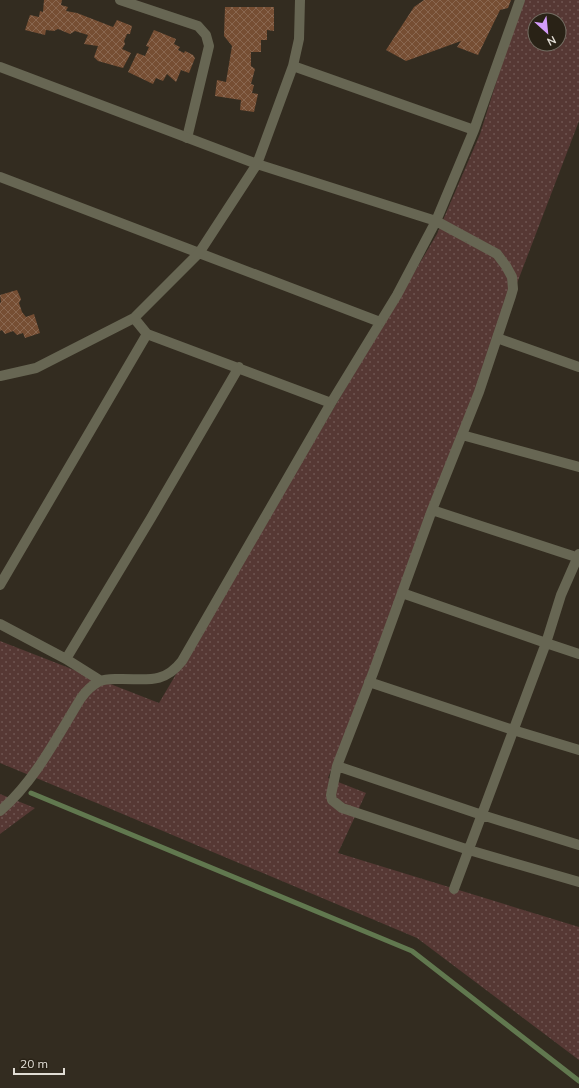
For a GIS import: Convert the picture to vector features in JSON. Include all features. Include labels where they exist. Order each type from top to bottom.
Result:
[{"type":"street","points":[[120,0],[198,26],[206,36],[209,46],[187,138]]},
{"type":"street","points":[[0,376],[36,368],[134,318],[199,253],[257,164],[293,66],[299,39],[300,0]]},
{"type":"street","points":[[0,811],[25,785],[44,760],[86,691],[93,685],[109,679],[162,678],[170,674],[186,655],[331,403],[397,295],[436,220],[474,130],[520,0]]},
{"type":"street","points":[[293,66],[474,130]]},
{"type":"street","points":[[0,67],[257,164],[436,220],[497,254],[506,266],[512,277],[513,289],[497,338],[337,766],[331,795],[332,800],[342,808],[469,850],[579,882]]},
{"type":"street","points":[[0,176],[380,322]]},
{"type":"street","points":[[134,318],[147,334],[239,367],[331,403]]},
{"type":"street","points":[[0,585],[147,334]]},
{"type":"street","points":[[497,338],[579,367]]},
{"type":"street","points":[[66,660],[239,367]]},
{"type":"street","points":[[462,435],[579,467]]},
{"type":"street","points":[[432,510],[579,557],[561,595],[546,643],[454,889]]},
{"type":"street","points":[[402,593],[579,654]]},
{"type":"street","points":[[0,624],[101,681]]},
{"type":"street","points":[[369,682],[579,750]]},
{"type":"street","points":[[337,766],[482,815],[579,845]]},
{"type":"shaded area","points":[[522,0],[579,0],[579,121],[328,778],[366,793],[338,853],[579,927],[579,1060],[417,938],[0,763],[0,641],[159,703],[437,234],[480,134]]},
{"type":"shaded area","points":[[0,794],[35,808],[0,834]]},
{"type":"building","points":[[44,0],[62,0],[61,5],[68,7],[66,11],[77,13],[113,27],[117,20],[132,26],[130,34],[127,34],[124,41],[125,44],[122,49],[131,53],[123,68],[98,61],[94,57],[98,46],[84,44],[88,35],[75,31],[70,34],[58,29],[54,31],[46,30],[45,35],[25,30],[30,15],[39,17],[40,11],[43,12]]},
{"type":"building","points":[[424,0],[511,0],[508,8],[500,10],[478,55],[457,47],[461,41],[406,61],[386,50],[414,7]]},
{"type":"building","points":[[225,7],[274,7],[274,31],[267,30],[267,40],[261,40],[261,52],[251,52],[251,66],[255,69],[251,84],[254,85],[252,93],[258,94],[254,112],[240,110],[241,100],[215,96],[217,80],[226,82],[232,46],[224,36]]},
{"type":"building","points":[[154,30],[176,39],[174,44],[180,47],[178,50],[184,53],[185,51],[193,55],[195,58],[189,73],[181,70],[176,82],[167,74],[163,81],[156,78],[153,84],[128,72],[137,53],[145,56],[149,47],[146,46]]},
{"type":"building","points":[[17,290],[21,299],[19,303],[22,312],[26,317],[34,314],[40,333],[25,338],[23,333],[17,335],[13,331],[5,334],[2,330],[0,331],[0,295]]},
{"type":"waterway","points":[[31,793],[412,951],[579,1081]]}]
